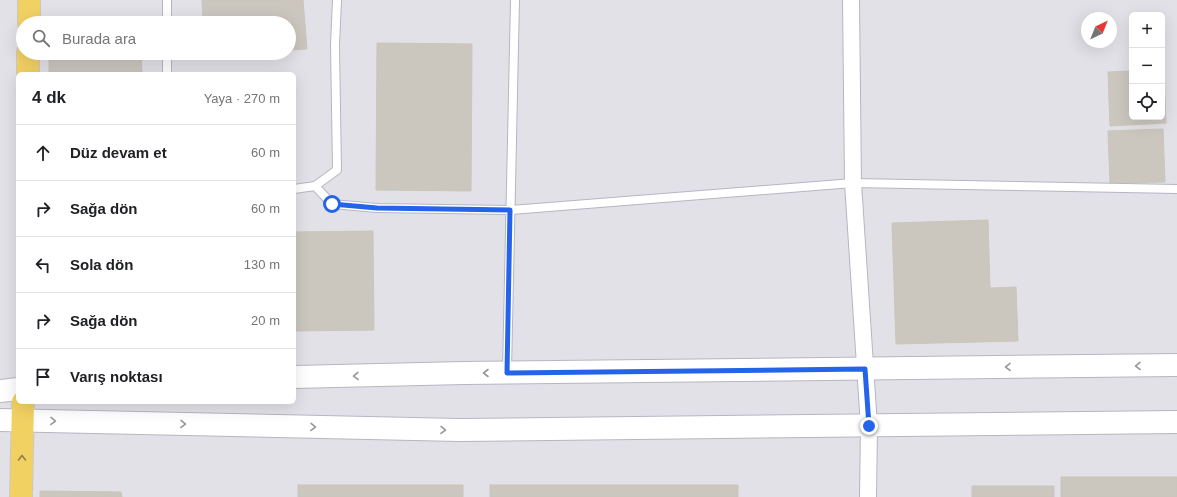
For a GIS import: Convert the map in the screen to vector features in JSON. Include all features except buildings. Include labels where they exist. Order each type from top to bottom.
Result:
[{"type":"main road","points":[[28,16],[29,0]]},
{"type":"main road","points":[[28,60],[28,72]]},
{"type":"main road","points":[[296,378],[507,373],[1177,365]]},
{"type":"main road","points":[[0,391],[16,389]]},
{"type":"main road","points":[[21,497],[22,411]]},
{"type":"main road","points":[[0,420],[22,411],[459,430],[1177,422]]},
{"type":"street","points":[[851,0],[853,183],[869,426],[868,497]]},
{"type":"lane","points":[[167,0],[167,16]]},
{"type":"lane","points":[[296,189],[315,186],[337,170],[335,45],[337,0]]},
{"type":"lane","points":[[507,373],[515,0]]},
{"type":"lane","points":[[167,60],[167,72]]},
{"type":"lane","points":[[315,186],[332,204],[377,208],[510,210],[853,183],[1177,189]]},
{"type":"shaded area","points":[[0,0],[1177,0],[1177,497],[0,497]]},
{"type":"route","points":[[332,204],[377,208],[510,210],[507,373],[865,369],[869,426]]}]
